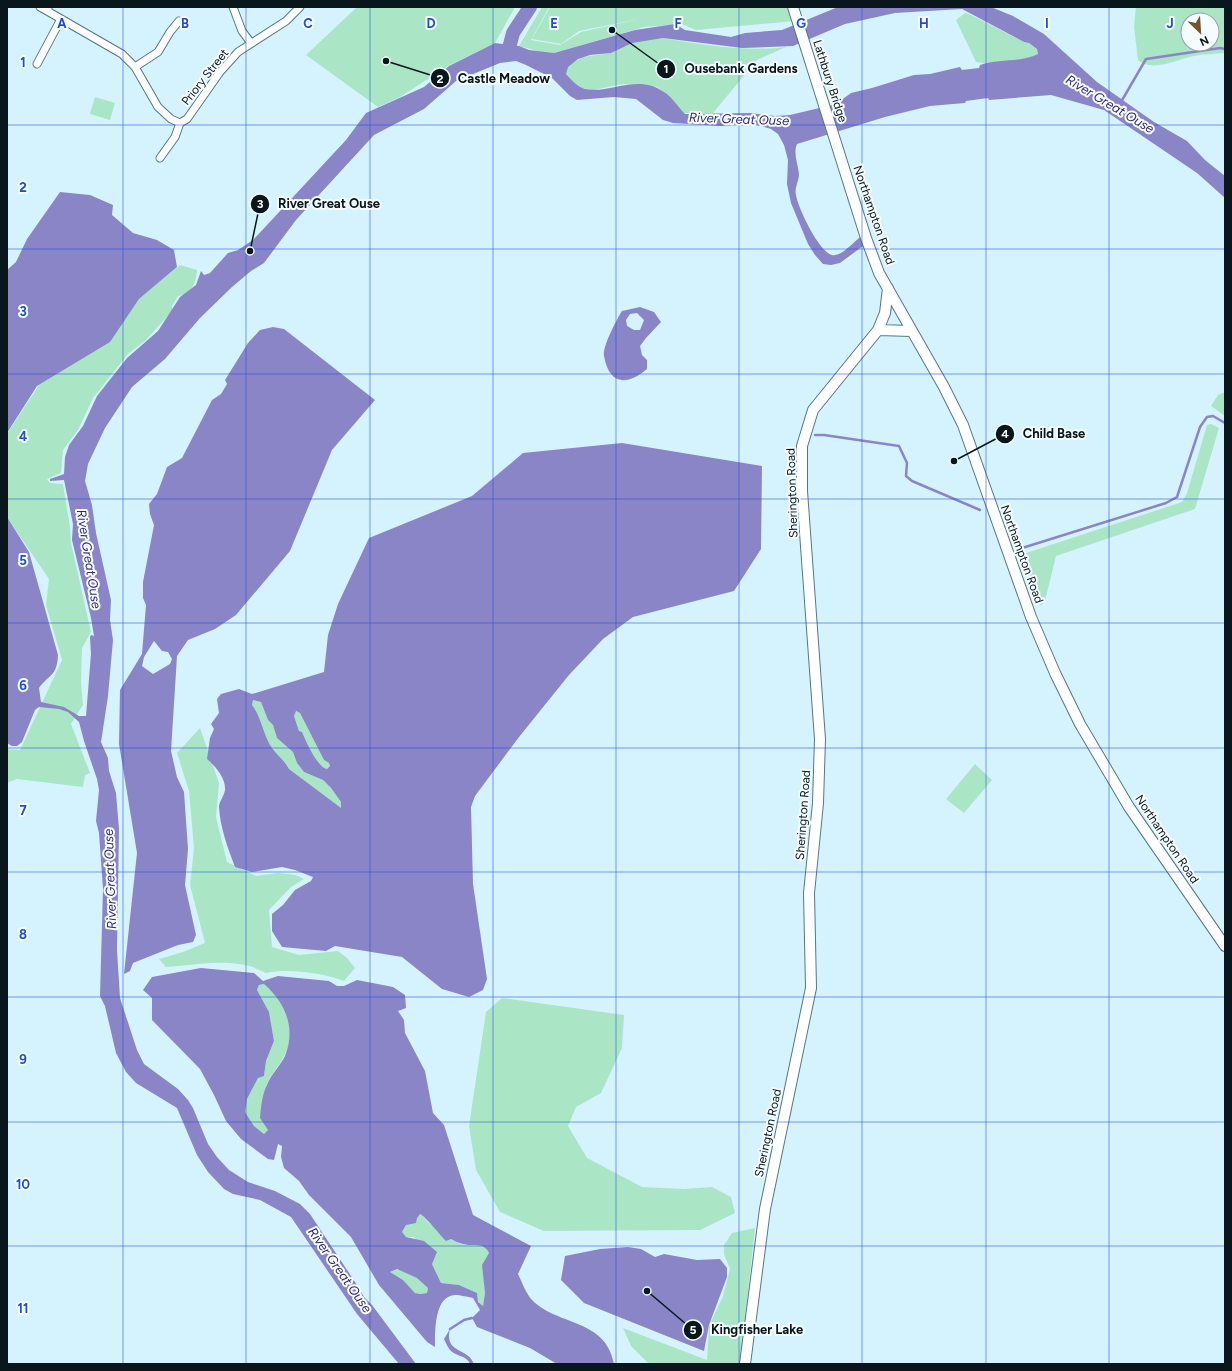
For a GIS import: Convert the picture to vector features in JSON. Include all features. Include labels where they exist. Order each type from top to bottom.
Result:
[{"type":"street","points":[[40,7],[48,9],[61,19],[122,54],[135,67],[158,107],[171,119],[180,123]]},
{"type":"street","points":[[233,7],[242,31],[251,43]]},
{"type":"street","name":"Priory Street","points":[[160,158],[175,137],[180,123],[187,119],[220,72],[238,52],[286,22],[300,7]]},
{"type":"street","name":"Lathbury Bridge","points":[[793,7],[838,150]]},
{"type":"street","points":[[37,64],[61,19]]},
{"type":"street","points":[[135,67],[158,52],[170,32],[179,21]]},
{"type":"street","name":"Northampton Road","points":[[838,150],[866,238],[879,273],[944,387],[963,425],[1031,617],[1055,673],[1080,724],[1129,806],[1225,946]]},
{"type":"street","name":"Sherington Road","points":[[745,1364],[765,1209],[811,988],[809,893],[818,803],[820,739],[802,491],[802,446],[813,410],[878,330],[885,313],[888,288]]},
{"type":"street","points":[[878,330],[912,331]]},
{"type":"green space","points":[[357,7],[515,7],[495,43],[448,66],[400,97],[378,107],[306,55]]},
{"type":"green space","points":[[542,7],[549,7],[531,40],[560,45],[581,32],[639,19],[579,31],[561,44],[532,39],[550,7],[790,7],[795,21],[696,30],[677,22],[672,25],[644,27],[554,53],[542,52],[519,46]]},
{"type":"green space","points":[[1136,7],[1225,7],[1225,53],[1194,56],[1158,65],[1144,64],[1138,60],[1134,27]]},
{"type":"green space","points":[[965,13],[1024,42],[1029,43],[1037,49],[1038,54],[1028,59],[983,63],[976,62],[956,20]]},
{"type":"green space","points":[[663,38],[740,48],[755,49],[786,47],[757,60],[713,113],[678,113],[663,91],[657,87],[623,84],[593,90],[574,87],[564,71],[567,65],[583,57],[611,53],[636,40]]},
{"type":"green space","points":[[95,97],[115,103],[110,120],[90,114]]},
{"type":"green space","points":[[180,265],[197,270],[196,279],[192,287],[187,293],[178,296],[172,306],[172,311],[146,340],[128,354],[93,398],[78,430],[63,450],[61,473],[47,479],[50,483],[63,484],[71,543],[91,632],[82,648],[81,682],[83,705],[71,724],[90,773],[85,775],[83,787],[17,779],[7,783],[7,749],[20,750],[62,660],[46,605],[49,579],[7,517],[7,434],[39,385],[107,343],[139,299]]},
{"type":"green space","points":[[1225,392],[1225,416],[1211,406],[1218,395]]},
{"type":"green space","points":[[1211,424],[1219,428],[1195,509],[1056,556],[1045,601],[1040,606],[1023,554],[1182,502],[1187,493],[1207,425]]},
{"type":"green space","points":[[253,700],[261,702],[268,720],[273,725],[277,738],[293,752],[297,763],[304,772],[323,780],[331,788],[341,802],[341,809],[289,769],[274,751],[266,738],[258,715],[252,705]]},
{"type":"green space","points":[[295,711],[300,713],[324,760],[329,763],[330,766],[327,769],[319,764],[309,748],[302,732],[299,731],[294,716]]},
{"type":"green space","points":[[200,728],[219,783],[216,817],[227,862],[256,876],[278,873],[296,875],[304,879],[291,887],[269,910],[272,947],[299,955],[338,951],[347,958],[355,968],[344,981],[305,972],[284,971],[266,973],[254,968],[230,963],[166,967],[159,959],[183,952],[205,943],[190,885],[194,848],[189,791],[177,753]]},
{"type":"green space","points":[[975,764],[992,780],[964,813],[946,799]]},
{"type":"green space","points":[[265,984],[284,1009],[288,1018],[290,1038],[288,1048],[283,1058],[267,1084],[266,1100],[268,1130],[264,1134],[254,1126],[245,1112],[247,1099],[258,1078],[264,1075],[266,1061],[274,1041],[269,1012],[257,990],[259,985]]},
{"type":"green space","points":[[502,998],[624,1015],[622,1048],[601,1093],[576,1107],[568,1126],[587,1158],[642,1187],[685,1189],[712,1187],[731,1197],[735,1213],[700,1230],[544,1231],[500,1212],[476,1170],[469,1126],[486,1012]]},
{"type":"green space","points":[[420,1214],[436,1229],[453,1240],[465,1245],[480,1245],[487,1249],[489,1253],[484,1279],[485,1293],[483,1306],[478,1302],[477,1293],[459,1285],[441,1283],[432,1264],[414,1237],[405,1237],[402,1232],[406,1225]]},
{"type":"green space","points":[[755,1228],[740,1364],[649,1364],[631,1346],[623,1328],[707,1360],[709,1326],[723,1296],[730,1269],[724,1254],[724,1245],[732,1233]]},
{"type":"green space","points":[[397,1269],[417,1277],[428,1288],[427,1293],[415,1293],[403,1280],[390,1272]]},
{"type":"water","points":[[838,7],[991,7],[1013,16],[1044,34],[1097,82],[1154,122],[1187,141],[1205,160],[1225,176],[1225,198],[1197,173],[1104,110],[1051,95],[989,100],[988,98],[966,101],[965,103],[930,106],[885,117],[797,144],[796,155],[799,174],[796,195],[805,219],[815,238],[827,252],[832,255],[843,252],[860,237],[863,246],[840,263],[831,265],[823,264],[808,244],[791,203],[787,184],[788,160],[784,145],[778,134],[771,129],[751,123],[721,126],[673,123],[663,120],[636,99],[614,97],[577,100],[570,96],[552,78],[526,65],[516,61],[500,63],[456,81],[424,109],[374,135],[296,220],[264,263],[251,271],[232,287],[200,318],[165,359],[132,387],[105,428],[88,464],[85,481],[92,505],[96,533],[111,600],[110,620],[113,640],[108,696],[101,742],[108,758],[109,771],[116,793],[119,829],[117,950],[120,998],[137,1050],[144,1064],[178,1089],[188,1100],[193,1108],[208,1144],[229,1170],[248,1182],[275,1191],[300,1204],[310,1214],[364,1297],[372,1305],[416,1364],[399,1364],[357,1314],[291,1217],[260,1200],[233,1194],[224,1189],[208,1172],[197,1155],[177,1108],[136,1083],[126,1072],[116,1053],[105,1006],[100,996],[103,889],[99,833],[96,821],[99,790],[79,722],[68,712],[59,709],[39,707],[35,710],[22,742],[17,746],[12,746],[7,743],[7,517],[29,552],[58,655],[54,671],[39,688],[41,702],[64,707],[79,716],[86,716],[91,654],[90,637],[91,635],[94,636],[72,540],[73,524],[64,480],[50,481],[50,479],[64,474],[65,457],[69,445],[83,426],[97,396],[127,358],[158,331],[180,297],[196,285],[201,271],[204,275],[210,273],[228,253],[238,250],[253,240],[346,140],[366,113],[424,87],[449,66],[495,43],[519,46],[529,50],[554,53],[635,30],[675,24],[685,30],[731,37],[745,33],[782,30]],"holes":[[[962,9],[1024,42],[1029,43],[1037,49],[1038,54],[1024,59],[987,63],[980,65],[979,68],[962,70],[960,67],[930,74],[914,75],[851,93],[836,104],[790,115],[775,116],[750,113],[685,114],[667,94],[654,87],[644,84],[634,84],[595,90],[585,89],[580,87],[566,74],[568,67],[578,59],[590,55],[611,53],[632,43],[663,38],[742,48],[793,46],[845,24],[895,13]]]},
{"type":"water","points":[[60,192],[90,195],[113,205],[112,215],[133,233],[157,240],[174,250],[177,267],[139,299],[110,342],[37,386],[7,433],[7,270],[16,262],[27,239]]},
{"type":"water","points":[[640,307],[654,312],[661,322],[640,346],[642,355],[647,360],[647,369],[640,375],[626,380],[620,380],[610,373],[606,366],[604,356],[607,340],[622,311]],"holes":[[[637,313],[644,320],[640,330],[634,330],[627,326],[626,320],[630,314]]]},
{"type":"water","points":[[273,327],[284,329],[375,400],[332,450],[290,551],[236,615],[215,629],[188,640],[177,656],[171,751],[177,777],[184,792],[188,849],[185,885],[196,935],[193,942],[178,945],[133,963],[130,971],[124,974],[137,853],[119,744],[120,690],[142,654],[146,605],[143,598],[143,582],[154,525],[150,514],[149,504],[157,494],[167,467],[182,458],[212,400],[221,394],[227,384],[225,380],[248,343],[260,330]],"holes":[[[154,641],[162,651],[168,652],[172,659],[170,664],[153,674],[142,666],[144,657]]]},
{"type":"water","points":[[622,443],[762,466],[761,549],[734,591],[633,617],[603,639],[569,675],[519,737],[475,796],[471,807],[473,884],[487,979],[483,990],[469,997],[442,989],[402,957],[335,946],[326,951],[282,947],[272,931],[272,914],[283,905],[295,890],[311,881],[313,877],[282,867],[252,872],[235,867],[225,838],[220,815],[219,805],[225,790],[224,781],[207,759],[210,738],[214,729],[211,724],[219,713],[217,699],[221,694],[239,689],[252,694],[324,672],[328,635],[338,604],[369,538],[472,496],[523,453]],"holes":[[[253,700],[261,702],[268,720],[273,725],[277,738],[293,752],[297,763],[304,772],[323,780],[341,802],[341,808],[289,769],[266,738],[258,715],[252,705]],[[296,711],[300,713],[324,760],[329,763],[330,766],[327,769],[319,764],[302,732],[299,731],[294,716]]]},
{"type":"water","points":[[201,968],[254,973],[263,981],[278,976],[329,981],[337,986],[344,986],[357,980],[393,987],[405,995],[406,1008],[398,1011],[404,1020],[405,1033],[425,1071],[433,1113],[444,1125],[473,1215],[531,1246],[518,1274],[526,1291],[533,1301],[544,1309],[592,1331],[602,1339],[609,1349],[614,1364],[557,1364],[530,1348],[477,1327],[472,1318],[480,1310],[473,1298],[459,1295],[448,1297],[443,1301],[437,1316],[435,1347],[427,1342],[379,1285],[351,1237],[309,1195],[299,1181],[284,1168],[281,1157],[282,1146],[278,1144],[274,1160],[268,1159],[241,1139],[226,1121],[200,1069],[152,1020],[152,998],[143,990],[152,977]],"holes":[[[264,984],[278,999],[287,1017],[289,1026],[288,1046],[285,1056],[265,1089],[261,1105],[260,1118],[268,1130],[264,1134],[254,1126],[245,1112],[247,1099],[258,1078],[264,1076],[266,1061],[274,1041],[269,1012],[257,990],[259,985]],[[420,1214],[423,1216],[446,1241],[451,1239],[463,1244],[478,1245],[487,1249],[489,1253],[482,1265],[485,1293],[483,1306],[478,1302],[477,1293],[459,1285],[441,1283],[432,1264],[437,1252],[424,1241],[406,1237],[402,1232],[406,1225],[416,1223]],[[397,1269],[417,1278],[428,1288],[427,1293],[415,1293],[403,1280],[390,1272]]]},
{"type":"water","points":[[628,1247],[641,1249],[655,1257],[664,1254],[697,1260],[720,1259],[727,1268],[727,1277],[709,1325],[704,1351],[584,1303],[561,1280],[565,1256],[600,1249]]},
{"type":"water","points":[[450,1329],[450,1343],[453,1347],[467,1355],[474,1364],[470,1364],[466,1359],[451,1351],[444,1339]]},
{"type":"waterway","points":[[508,52],[513,33],[530,7]]},
{"type":"waterway","points":[[1121,102],[1146,59],[1220,48],[1225,49]]},
{"type":"waterway","points":[[1019,549],[1166,503],[1177,497],[1200,427],[1207,417],[1213,416],[1225,423]]},
{"type":"waterway","points":[[815,435],[899,446],[907,463],[906,476],[912,481],[980,510]]},
{"type":"waterway","points":[[450,1329],[464,1320],[472,1318]]},
{"type":"place","name":"Ousebank Gardens","points":[[612,30]]},
{"type":"place","name":"Castle Meadow","points":[[386,61]]},
{"type":"place","name":"River Great Ouse","points":[[250,251]]},
{"type":"place","name":"Child Base","points":[[954,461]]},
{"type":"place","name":"Kingfisher Lake","points":[[647,1291]]}]
